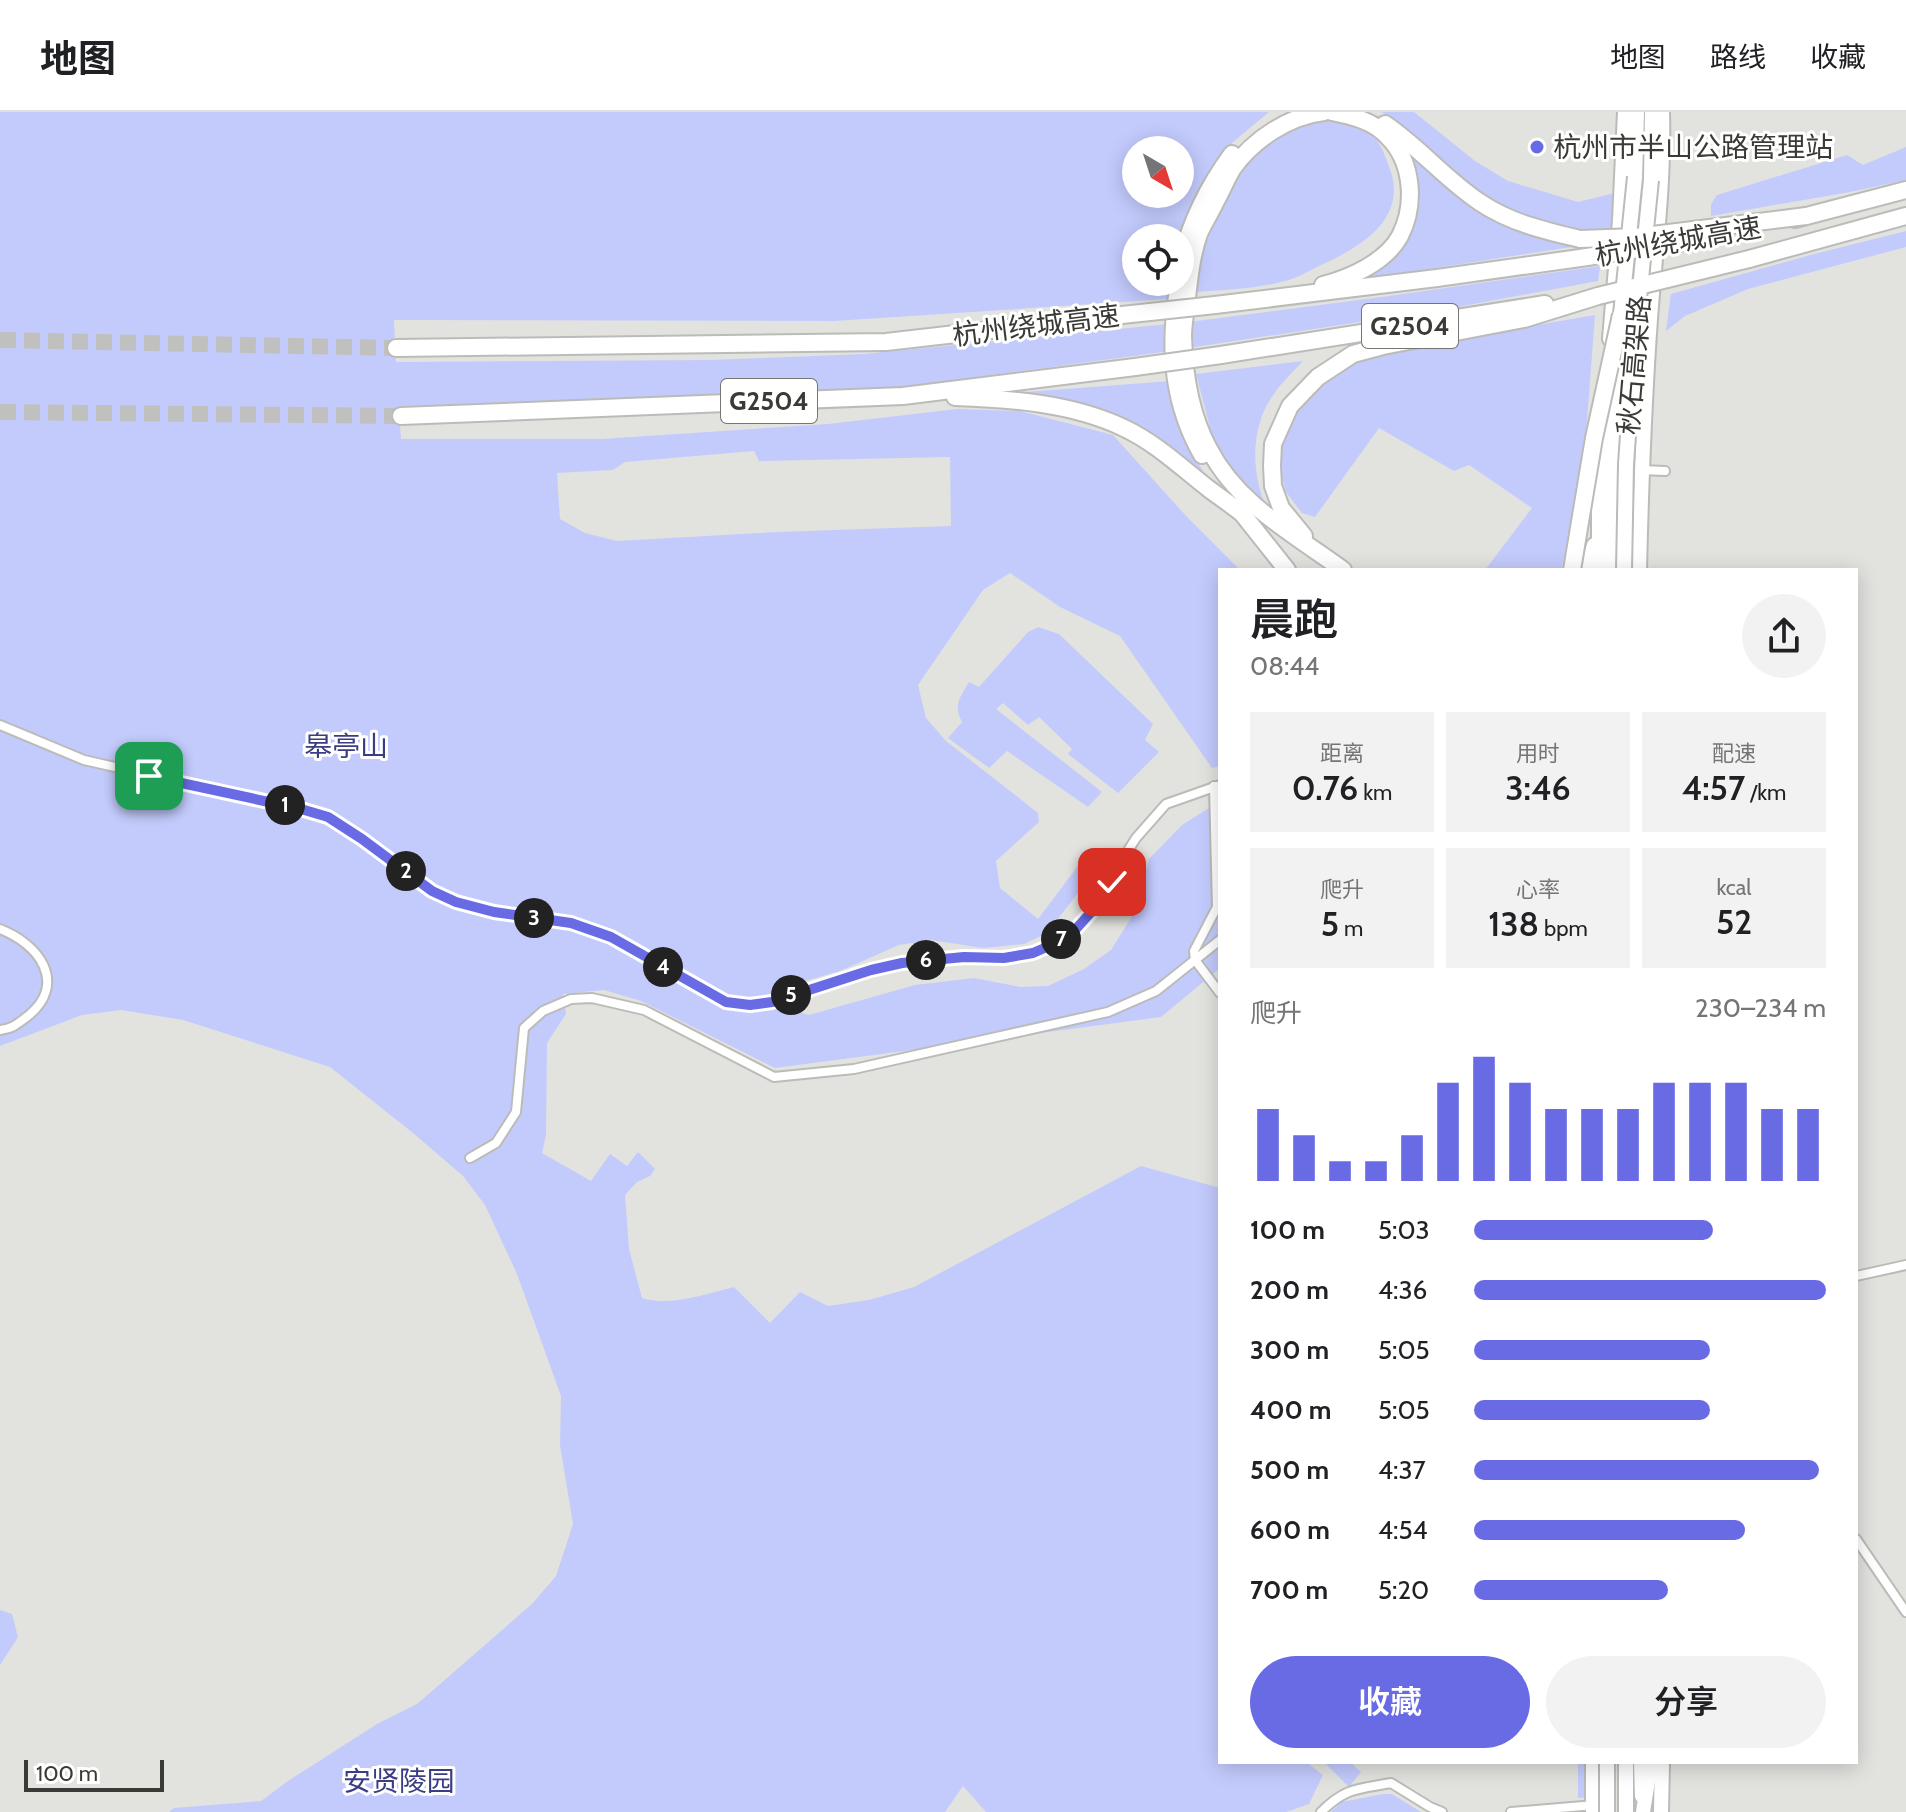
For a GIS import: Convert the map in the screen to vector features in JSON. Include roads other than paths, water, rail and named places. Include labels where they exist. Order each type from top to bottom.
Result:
[{"type":"highway","points":[[1193,224],[1202,201],[1233,152],[1271,120],[1287,112]]},
{"type":"highway","points":[[1324,112],[1309,113],[1282,125],[1258,141],[1234,168],[1199,235],[1183,335],[1187,379],[1194,409],[1207,446],[1218,465],[1241,495],[1340,568]]},
{"type":"highway","points":[[1274,298],[1359,273],[1399,238],[1409,210],[1409,182],[1403,159],[1388,136],[1355,117],[1332,112]]},
{"type":"highway","points":[[1365,112],[1397,132],[1480,202],[1502,215],[1526,225],[1580,239],[1636,237],[1806,216]]},
{"type":"highway","name":"杭州绕城高速","points":[[396,348],[886,342],[1274,298],[1587,257],[1744,233],[1906,190]]},
{"type":"highway","name":"杭州绕城高速","points":[[401,416],[903,396],[1135,367],[1598,296],[1906,216]]},
{"type":"highway","points":[[1176,296],[1173,345],[1176,381],[1188,431],[1227,495],[1285,568]]},
{"type":"highway","points":[[1325,556],[1281,508],[1273,486],[1272,466],[1273,444],[1280,425],[1290,406],[1318,377],[1353,354],[1524,319],[1598,296]]},
{"type":"highway","points":[[1573,568],[1594,438],[1621,315]]},
{"type":"highway","points":[[903,396],[997,399],[1088,414],[1126,428],[1159,449],[1244,515]]},
{"type":"main road","points":[[1588,568],[1599,505],[1625,112]]},
{"type":"main road","name":"秋石高架路","points":[[1611,568],[1616,363],[1635,177],[1637,112]]},
{"type":"main road","name":"秋石高架路","points":[[1624,568],[1626,464],[1651,180],[1652,112]]},
{"type":"main road","points":[[1639,568],[1650,318],[1660,217],[1662,112]]},
{"type":"main road","points":[[1599,505],[1599,568]]},
{"type":"main road","points":[[1593,1764],[1593,1784],[1604,1810]]},
{"type":"main road","points":[[1604,1810],[1610,1764]]},
{"type":"main road","points":[[1626,1764],[1626,1812]]},
{"type":"main road","points":[[1641,1764],[1642,1812]]},
{"type":"main road","points":[[1642,1812],[1658,1764]]},
{"type":"main road","points":[[1658,1764],[1661,1812]]},
{"type":"street","points":[[1641,470],[1665,471]]},
{"type":"street","points":[[0,725],[84,760],[328,817],[432,891],[456,902],[494,912],[571,923],[611,937],[726,1002],[750,1005],[772,1002],[902,963],[964,957],[1004,958],[1033,953],[1056,943],[1075,930],[1103,899],[1136,838],[1166,804],[1217,786],[1217,907],[1194,951],[1195,960],[1218,990]]},
{"type":"street","points":[[0,929],[16,935],[35,951],[45,969],[47,990],[35,1010],[13,1028],[0,1030]]},
{"type":"street","points":[[470,1158],[496,1143],[516,1112],[524,1028],[543,1011],[571,999],[592,998],[644,1010],[774,1077],[854,1069],[1108,1012],[1156,991],[1218,942]]},
{"type":"street","points":[[1858,1276],[1906,1265]]},
{"type":"street","points":[[1858,1542],[1906,1612]]},
{"type":"street","points":[[1321,1812],[1334,1799],[1348,1792],[1391,1783],[1442,1812]]},
{"type":"street","points":[[1511,1812],[1604,1810]]},
{"type":"tunnel","points":[[0,340],[396,348]]},
{"type":"tunnel","points":[[0,412],[401,416]]},
{"type":"place","name":"杭州市半山公路管理站","points":[[1537,147]]},
{"type":"park label","name":"皋亭山","points":[[346,746]]},
{"type":"park label","name":"安贤陵园","points":[[399,1781]]}]
